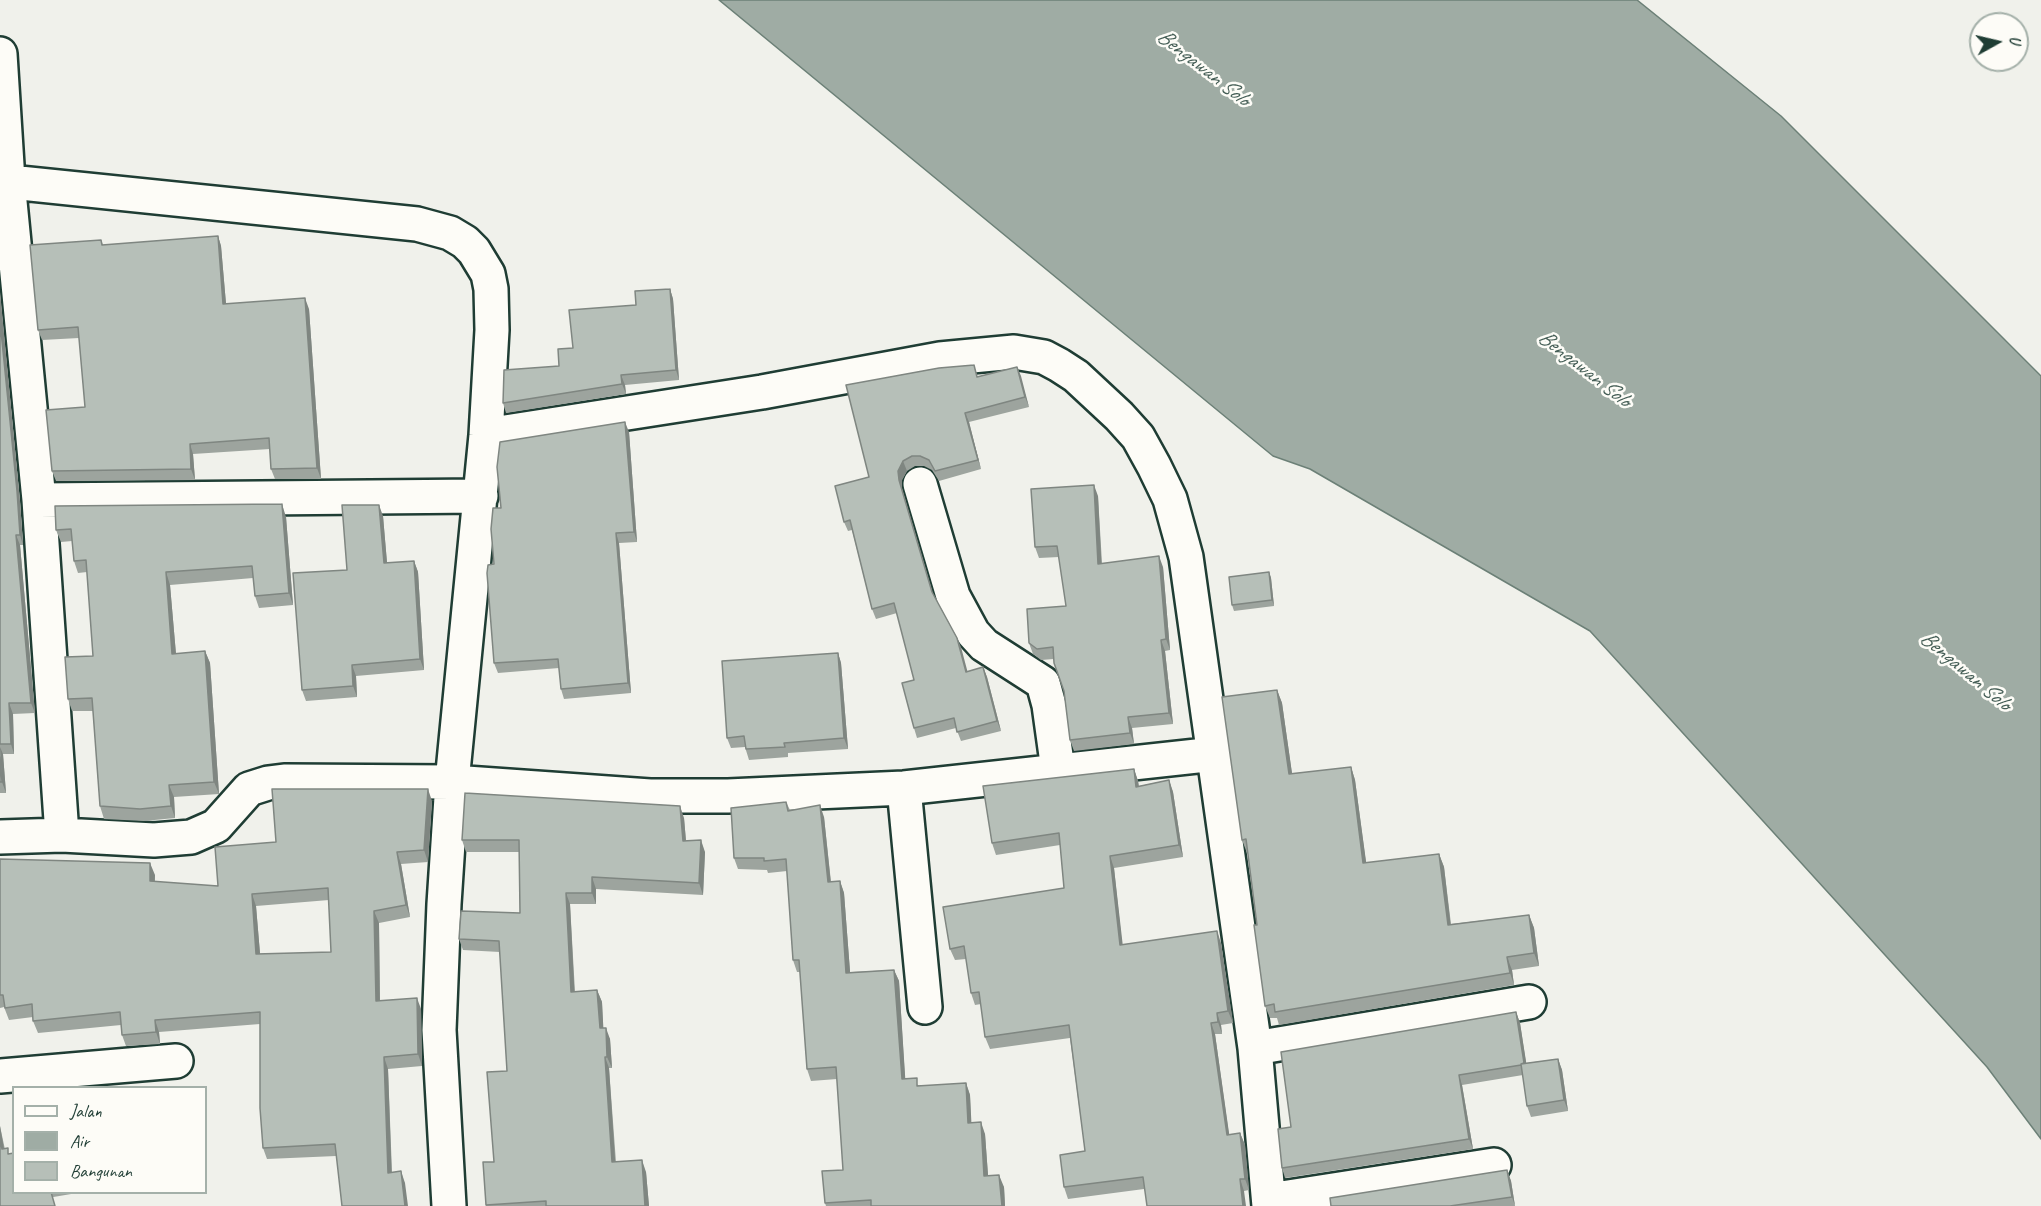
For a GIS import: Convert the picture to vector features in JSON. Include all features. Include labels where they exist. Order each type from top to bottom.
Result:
[{"type":"street","points":[[0,54],[4,181],[39,500],[62,835]]},
{"type":"street","points":[[4,181],[417,224],[450,233],[474,251],[488,274],[491,289],[486,435],[452,782],[439,1030],[441,1102],[449,1206]]},
{"type":"street","points":[[486,435],[762,392],[940,359],[1014,352],[1044,357],[1076,376],[1138,437],[1170,499],[1186,557],[1215,754],[1231,891],[1255,1048],[1269,1203],[1494,1165]]},
{"type":"street","points":[[920,484],[953,596],[973,633],[984,645],[1043,683],[1049,705],[1058,770]]},
{"type":"street","points":[[39,500],[481,496]]},
{"type":"street","points":[[0,837],[62,835],[154,840],[191,837],[216,826],[249,789],[268,783],[452,782],[650,796],[740,795],[904,788],[1215,754]]},
{"type":"street","points":[[904,788],[925,1007]]},
{"type":"street","points":[[1255,1048],[1529,1002]]},
{"type":"street","points":[[0,1076],[176,1062]]},
{"type":"water","name":"Bengawan Solo","points":[[719,0],[1637,0],[1781,116],[2041,376],[2041,1139],[1987,1067],[1590,631],[1310,469],[1273,456]]},
{"type":"building","points":[[218,236],[223,304],[305,298],[317,468],[271,469],[269,438],[190,444],[191,469],[52,471],[46,410],[85,407],[78,327],[38,330],[30,245],[101,240],[102,245]]},
{"type":"building","points":[[670,289],[676,370],[621,375],[622,384],[503,403],[504,370],[559,366],[558,349],[573,348],[569,310],[636,305],[635,291]]},
{"type":"building","points":[[0,321],[17,491],[20,535],[16,535],[31,703],[9,703],[11,744],[0,744]]},
{"type":"building","points":[[974,365],[977,377],[1017,367],[1025,397],[965,413],[978,460],[935,471],[929,460],[920,456],[912,456],[903,461],[898,471],[932,592],[957,638],[966,672],[983,667],[997,721],[957,732],[954,718],[914,728],[902,683],[914,680],[894,603],[872,609],[850,520],[844,522],[835,486],[869,477],[846,385],[939,368]]},
{"type":"building","points":[[625,422],[634,532],[616,533],[628,683],[561,689],[558,659],[494,663],[487,573],[488,565],[494,564],[491,529],[493,508],[501,508],[497,467],[500,442]]},
{"type":"building","points":[[1094,485],[1098,564],[1159,556],[1166,639],[1161,640],[1169,713],[1128,717],[1130,733],[1070,740],[1064,691],[1054,663],[1053,647],[1037,649],[1029,643],[1027,609],[1066,606],[1057,546],[1035,547],[1031,489]]},
{"type":"building","points":[[282,504],[289,593],[255,596],[252,566],[166,572],[172,654],[205,651],[214,782],[169,785],[171,806],[140,809],[100,806],[92,698],[68,699],[65,657],[93,656],[86,560],[74,561],[71,529],[56,530],[55,506]]},
{"type":"building","points":[[342,505],[379,505],[384,563],[414,561],[420,659],[352,665],[353,686],[302,690],[293,573],[347,570]]},
{"type":"building","points":[[1269,572],[1272,600],[1232,605],[1229,577]]},
{"type":"building","points":[[838,653],[844,738],[784,743],[785,747],[746,749],[744,736],[727,738],[722,661]]},
{"type":"building","points":[[1277,690],[1289,774],[1351,767],[1363,863],[1439,854],[1448,925],[1529,915],[1534,953],[1507,957],[1510,973],[1275,1012],[1274,1004],[1265,1006],[1246,839],[1242,840],[1222,697]]},
{"type":"building","points":[[0,757],[2,782],[0,782]]},
{"type":"building","points":[[1134,769],[1136,787],[1169,780],[1179,845],[1110,856],[1120,945],[1217,931],[1228,1011],[1217,1013],[1218,1022],[1211,1023],[1227,1135],[1240,1133],[1245,1179],[1240,1179],[1243,1206],[1147,1206],[1143,1177],[1064,1187],[1060,1155],[1085,1151],[1069,1025],[985,1037],[979,992],[971,993],[964,946],[950,949],[943,907],[1064,888],[1059,833],[992,843],[983,786]]},
{"type":"building","points":[[272,789],[428,789],[424,850],[397,852],[406,905],[374,911],[376,1001],[417,998],[418,1054],[384,1057],[388,1173],[401,1171],[405,1206],[342,1206],[335,1144],[263,1148],[260,1108],[260,1012],[155,1020],[156,1032],[122,1035],[120,1012],[33,1021],[32,1004],[5,1008],[3,995],[0,995],[0,859],[150,863],[150,881],[218,886],[215,847],[276,842]],"holes":[[[328,888],[331,952],[256,954],[252,894]]]},
{"type":"building","points":[[465,793],[680,806],[683,841],[701,840],[699,883],[592,877],[592,893],[566,893],[571,992],[597,990],[600,1028],[606,1028],[607,1057],[605,1057],[612,1162],[642,1160],[645,1206],[546,1206],[546,1201],[486,1205],[483,1162],[494,1162],[487,1072],[507,1071],[499,941],[459,939],[461,911],[520,913],[519,840],[462,840]]},
{"type":"building","points":[[786,802],[788,811],[820,805],[828,882],[840,881],[846,973],[894,970],[902,1079],[917,1078],[917,1086],[966,1083],[968,1123],[981,1122],[984,1176],[999,1175],[1002,1206],[871,1206],[871,1200],[825,1203],[822,1171],[843,1170],[836,1067],[807,1069],[799,960],[793,960],[786,859],[764,861],[764,858],[734,858],[731,808]]},
{"type":"building","points":[[1516,1012],[1524,1063],[1459,1075],[1469,1139],[1282,1168],[1278,1129],[1291,1127],[1281,1052]]},
{"type":"building","points":[[1558,1059],[1564,1100],[1527,1106],[1521,1064]]},
{"type":"building","points":[[0,1138],[2,1149],[8,1148],[8,1154],[12,1153],[12,1194],[52,1194],[55,1206],[0,1206]]},
{"type":"building","points":[[1507,1170],[1512,1197],[1450,1206],[1331,1206],[1330,1198]]}]
